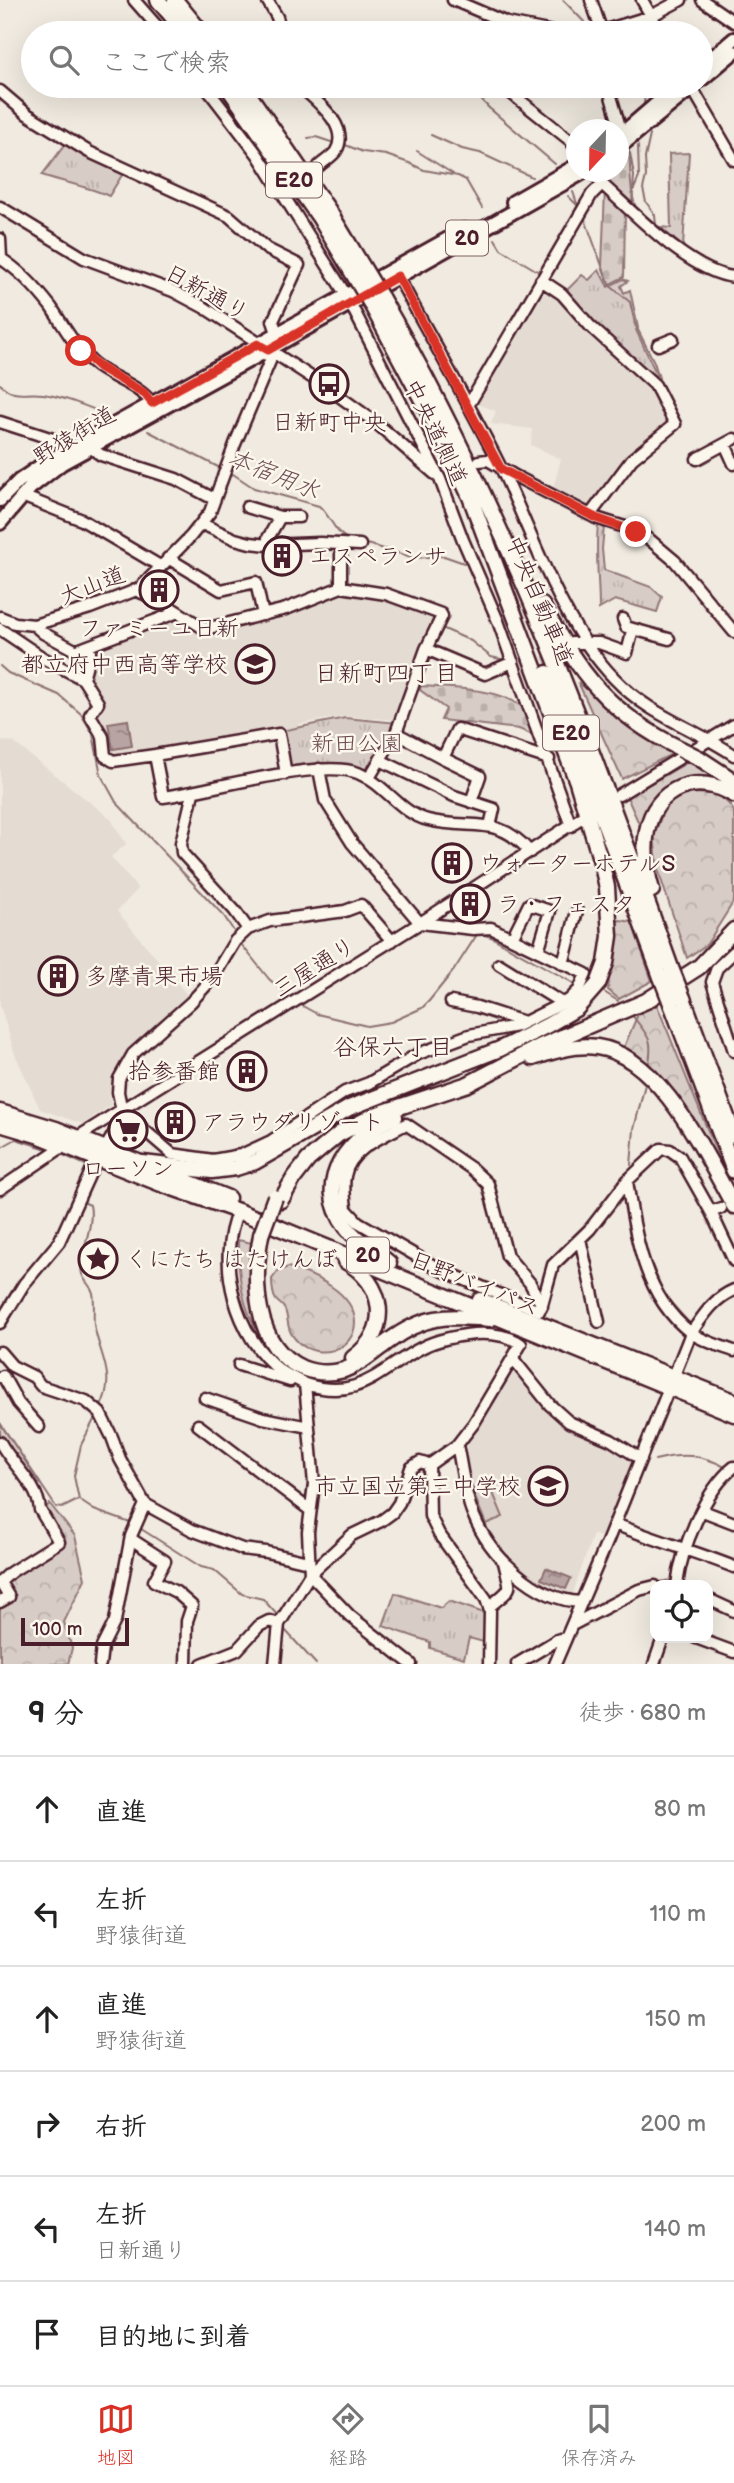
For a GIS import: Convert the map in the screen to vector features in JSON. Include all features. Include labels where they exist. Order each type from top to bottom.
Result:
[{"type":"highway","points":[[158,0],[176,21]]},
{"type":"highway","points":[[175,0],[192,21]]},
{"type":"highway","name":"中央自動車道","points":[[235,98],[376,300]]},
{"type":"highway","name":"中央自動車道","points":[[251,98],[330,211],[376,300],[397,348],[476,493],[537,614],[613,805],[666,973],[734,1136]]},
{"type":"highway","points":[[476,493],[560,638],[604,698],[628,719],[699,758],[734,781]]},
{"type":"highway","points":[[143,1163],[201,1171],[236,1168],[265,1157],[338,1114],[499,1049],[561,1018],[585,1001],[598,984],[606,963],[610,924],[604,875],[577,782],[476,493]]},
{"type":"highway","points":[[666,973],[645,861],[650,819],[661,801],[677,789],[689,785],[715,785],[734,795]]},
{"type":"highway","points":[[499,1049],[526,1043],[592,1018],[657,988],[704,955],[734,919]]},
{"type":"highway","points":[[278,1198],[308,1160],[340,1134],[375,1115],[486,1075],[541,1046],[634,1006],[674,985],[707,960],[734,930]]},
{"type":"highway","name":"中央自動車道","points":[[678,1002],[734,1171]]},
{"type":"highway","points":[[486,1075],[496,1075],[536,1058],[576,1047],[607,1049],[630,1059],[647,1073],[694,1137],[728,1207]]},
{"type":"highway","points":[[390,1092],[357,1116],[334,1128],[312,1146],[288,1174],[265,1236],[257,1269],[262,1318],[270,1337],[280,1353],[304,1369],[324,1373],[343,1370],[363,1361],[410,1327],[431,1320],[464,1316],[505,1320]]},
{"type":"highway","points":[[389,1263],[357,1239],[344,1224],[334,1200],[335,1176],[343,1156],[358,1138],[388,1119],[431,1102],[436,1095]]},
{"type":"highway","name":"日野バイパス","points":[[0,1112],[505,1320],[672,1383],[734,1401]]},
{"type":"highway","name":"日野バイパス","points":[[0,1124],[72,1141]]},
{"type":"highway","name":"日野バイパス","points":[[101,1153],[143,1163],[389,1263],[539,1312],[734,1414]]},
{"type":"highway","points":[[265,1236],[264,1283],[267,1309],[274,1331],[285,1347],[297,1357],[327,1366],[347,1361],[364,1349],[375,1333],[379,1312],[375,1291],[365,1276],[352,1265],[334,1256],[327,1247]]},
{"type":"main road","points":[[713,56],[734,39]]},
{"type":"main road","points":[[713,69],[734,52]]},
{"type":"main road","points":[[629,127],[663,98]]},
{"type":"main road","points":[[629,139],[678,98]]},
{"type":"main road","name":"野猿街道","points":[[0,523],[22,496],[49,472],[566,172]]},
{"type":"main road","name":"野猿街道","points":[[0,500],[31,472],[66,451],[152,403],[263,347],[277,333],[398,276],[566,182]]},
{"type":"street","points":[[134,0],[152,21]]},
{"type":"street","points":[[267,0],[279,21]]},
{"type":"street","points":[[453,0],[494,21]]},
{"type":"street","points":[[591,0],[596,21]]},
{"type":"street","points":[[642,0],[654,21]]},
{"type":"street","points":[[636,21],[681,0]]},
{"type":"street","points":[[702,0],[734,22]]},
{"type":"street","points":[[0,91],[27,114],[89,152],[229,216],[267,249],[299,265],[272,321],[277,333]]},
{"type":"street","name":"中央道側道","points":[[214,98],[264,165],[348,299],[445,477],[571,826]]},
{"type":"street","points":[[312,98],[329,114],[337,127],[339,137],[336,151],[319,166]]},
{"type":"street","points":[[517,98],[566,137]]},
{"type":"street","points":[[611,98],[616,119]]},
{"type":"street","points":[[701,98],[734,160]]},
{"type":"street","points":[[468,407],[592,194],[602,184],[675,247],[705,269],[734,277]]},
{"type":"street","name":"日新通り","points":[[0,207],[84,258],[190,299],[325,386],[445,477]]},
{"type":"street","points":[[0,239],[1,258],[37,289],[81,351],[99,367],[144,393],[152,403]]},
{"type":"street","points":[[398,276],[501,469],[551,580],[585,642],[613,678],[633,697],[656,713],[734,754]]},
{"type":"street","points":[[541,280],[562,294],[590,326],[655,385],[676,424],[632,459],[590,515]]},
{"type":"street","points":[[658,345],[673,339]]},
{"type":"street","name":"大山道","points":[[0,617],[15,623],[34,625],[90,608],[135,590],[202,524],[210,512],[270,361],[263,347]]},
{"type":"street","points":[[0,422],[59,442],[66,451]]},
{"type":"street","points":[[697,459],[730,441],[734,464]]},
{"type":"street","points":[[91,448],[101,455],[176,479],[214,499]]},
{"type":"street","points":[[479,461],[488,460],[590,515],[636,532],[659,546],[675,561],[734,632]]},
{"type":"street","points":[[22,496],[82,520],[221,590],[256,582],[263,615]]},
{"type":"street","points":[[247,507],[280,516],[299,517]]},
{"type":"street","points":[[268,545],[268,538],[280,516]]},
{"type":"street","points":[[202,524],[235,539],[268,545],[360,545]]},
{"type":"street","points":[[341,544],[341,587]]},
{"type":"street","points":[[135,590],[159,600],[205,629],[286,609],[341,587],[394,596],[440,614],[442,616],[426,649],[396,733],[369,778]]},
{"type":"street","points":[[75,651],[178,612]]},
{"type":"street","points":[[623,619],[626,627],[668,639]]},
{"type":"street","points":[[34,625],[43,633],[88,657]]},
{"type":"street","points":[[0,629],[43,658],[83,678],[98,703],[90,715],[103,737],[106,756],[113,761],[279,734],[286,774]]},
{"type":"street","points":[[573,646],[585,642],[599,643],[627,653],[633,629]]},
{"type":"street","points":[[83,678],[93,643]]},
{"type":"street","points":[[426,649],[485,674],[530,665]]},
{"type":"street","points":[[619,795],[734,724]]},
{"type":"street","points":[[443,758],[457,729],[549,759]]},
{"type":"street","points":[[396,733],[480,776],[471,802]]},
{"type":"street","points":[[155,755],[163,797],[286,774],[319,769],[346,769],[369,778],[408,811],[425,820],[490,826],[511,833],[530,852]]},
{"type":"street","points":[[380,760],[454,796],[494,809],[490,826]]},
{"type":"street","points":[[319,769],[325,800],[352,843],[420,923],[473,929],[486,927],[512,937],[586,975],[579,990],[562,1003],[517,1026],[469,1035],[418,1054],[369,1083],[345,1092],[263,1145],[233,1157],[214,1160],[172,1154],[124,1113],[118,1103],[119,1079],[133,1054],[191,1002],[212,979],[235,941],[248,929],[270,921],[345,911],[361,905],[392,941]]},
{"type":"street","points":[[193,793],[181,843],[182,853],[248,929]]},
{"type":"street","name":"三屋通り","points":[[0,1189],[72,1141],[124,1113],[582,818]]},
{"type":"street","points":[[512,937],[529,904],[550,911],[538,951]]},
{"type":"street","points":[[563,964],[578,911]]},
{"type":"street","points":[[734,952],[717,968],[712,982],[729,1025],[734,1051]]},
{"type":"street","points":[[499,964],[562,1003]]},
{"type":"street","points":[[451,1002],[524,1022]]},
{"type":"street","points":[[0,1323],[24,1284],[63,1236],[101,1153],[124,1113]]},
{"type":"street","points":[[407,1124],[472,1169],[488,1184],[507,1256],[530,1283],[539,1312],[439,1269],[358,1222],[346,1209],[345,1174],[354,1158],[369,1144],[407,1124]]},
{"type":"street","points":[[539,1312],[553,1265],[580,1239],[627,1181],[661,1149],[670,1150],[680,1157],[711,1212],[734,1261]]},
{"type":"street","points":[[627,1181],[642,1259],[659,1296],[674,1317],[691,1333],[734,1351]]},
{"type":"street","points":[[711,1212],[728,1207]]},
{"type":"street","points":[[238,1211],[232,1223],[228,1249],[234,1300],[248,1331],[264,1354],[280,1370],[301,1382]]},
{"type":"street","points":[[580,1239],[599,1322]]},
{"type":"street","points":[[555,1664],[615,1524],[691,1333],[709,1307],[723,1294],[734,1290]]},
{"type":"street","points":[[239,1365],[283,1379],[331,1389],[354,1387],[380,1376],[422,1348],[438,1341],[492,1334],[517,1341],[521,1344],[520,1347],[474,1423],[457,1445],[429,1465]]},
{"type":"street","points":[[0,1352],[12,1366],[34,1377],[41,1385],[86,1401],[100,1413],[120,1459],[145,1504],[192,1530],[242,1549],[308,1562]]},
{"type":"street","points":[[513,1359],[550,1405],[569,1422],[611,1440],[641,1459]]},
{"type":"street","points":[[0,1377],[3,1376],[18,1403],[39,1427]]},
{"type":"street","points":[[301,1382],[309,1427],[314,1484],[307,1532],[310,1574],[350,1616],[411,1664]]},
{"type":"street","points":[[205,1398],[263,1418],[309,1427]]},
{"type":"street","points":[[198,1425],[310,1510]]},
{"type":"street","points":[[0,1442],[29,1482],[40,1510],[59,1542],[10,1572],[0,1582],[9,1597],[0,1602]]},
{"type":"street","points":[[457,1445],[472,1513],[494,1553],[548,1596],[563,1601],[581,1602]]},
{"type":"street","points":[[275,1664],[279,1624],[310,1574],[352,1535],[392,1513],[399,1503],[411,1468],[420,1462],[429,1465]]},
{"type":"street","points":[[429,1465],[430,1516],[439,1534],[489,1607],[489,1664]]},
{"type":"street","points":[[675,1580],[684,1548],[703,1510],[718,1483],[734,1467]]},
{"type":"street","points":[[100,1664],[102,1647],[115,1621],[119,1591],[135,1530],[145,1504]]},
{"type":"street","points":[[703,1510],[734,1523]]},
{"type":"street","points":[[615,1524],[660,1543],[684,1548],[734,1567]]},
{"type":"street","points":[[135,1530],[165,1561],[154,1581],[176,1592],[191,1606],[187,1621],[186,1664]]},
{"type":"street","points":[[489,1607],[510,1587],[504,1561]]},
{"type":"street","points":[[572,1625],[639,1590],[650,1587]]},
{"type":"street","points":[[713,1601],[734,1611]]},
{"type":"street","points":[[202,1664],[237,1650],[259,1626],[269,1621],[279,1624]]},
{"type":"street","points":[[517,1664],[557,1640],[566,1638]]},
{"type":"street","points":[[656,1663],[662,1643]]},
{"type":"street","points":[[710,1643],[734,1652]]},
{"type":"shaded area","points":[[545,286],[560,296],[649,383],[667,419],[666,425],[628,454],[615,473],[605,481],[606,484],[589,506],[583,508],[552,492],[561,459],[531,445],[532,429],[491,424],[496,411],[478,404]]},
{"type":"shaded area","name":"都立府中西高等学校","points":[[343,593],[392,601],[435,619],[397,720],[345,716],[298,724],[298,727],[114,759],[109,756],[95,717],[102,702],[89,677],[99,649],[178,619],[201,634],[295,611]]},
{"type":"shaded area","points":[[0,741],[13,742],[110,818],[126,844],[111,857],[138,889],[117,911],[187,995],[135,1042],[113,1077],[109,1094],[111,1105],[83,1124],[40,1109],[15,1054],[0,1005]]},
{"type":"shaded area","name":"市立国立第三中学校","points":[[513,1359],[569,1422],[641,1459],[608,1540],[593,1534],[570,1602],[563,1601],[494,1553],[472,1513],[457,1445]]},
{"type":"green space","points":[[67,142],[124,172],[109,196],[42,175]]},
{"type":"green space","points":[[629,152],[635,205],[632,208],[608,183],[629,182]]},
{"type":"green space","points":[[689,153],[683,247],[660,227],[671,228],[669,154]]},
{"type":"green space","points":[[605,190],[625,209],[624,277],[610,284],[602,266]]},
{"type":"green space","points":[[599,270],[608,287],[623,279],[628,281],[621,286],[624,293],[630,290],[638,328],[636,330],[657,375],[595,324],[566,291],[582,275],[589,280]]},
{"type":"green space","points":[[598,525],[604,526],[604,570],[651,587],[662,597],[657,612],[615,600],[599,609]]},
{"type":"green space","points":[[578,682],[622,719],[678,751],[622,779]]},
{"type":"green space","points":[[421,686],[474,690],[513,701],[527,713],[535,736],[519,729],[441,720],[446,709],[420,690]]},
{"type":"green space","name":"新田公園","points":[[345,718],[399,723],[371,769],[365,772],[288,770],[281,731]]},
{"type":"green space","points":[[690,761],[719,780],[691,777],[669,784],[653,801],[640,826],[627,797]]},
{"type":"green space","points":[[688,793],[720,797],[734,811],[734,901],[707,944],[687,958],[658,870],[654,836],[666,804]]},
{"type":"green space","points":[[620,920],[632,922],[652,981],[619,999],[608,990],[614,923]]},
{"type":"green space","points":[[657,1005],[734,1195],[650,1071],[624,1047],[638,1014]]},
{"type":"green space","points":[[238,1240],[252,1243],[253,1302],[261,1337],[249,1314],[242,1290]]},
{"type":"green space","points":[[288,1267],[320,1280],[348,1302],[355,1323],[353,1333],[342,1347],[324,1352],[315,1351],[306,1348],[294,1337],[286,1312],[275,1298],[272,1287],[272,1279],[278,1271]]},
{"type":"green space","points":[[0,1423],[40,1483],[32,1488],[0,1442]]},
{"type":"green space","points":[[489,1483],[503,1517],[486,1524],[472,1490]]},
{"type":"green space","points":[[50,1504],[75,1536],[85,1579],[64,1622],[72,1648],[68,1664],[0,1664],[0,1605],[14,1596],[6,1582],[62,1545],[42,1510]]},
{"type":"green space","points":[[395,1593],[441,1608],[449,1601],[487,1614],[487,1643],[469,1638],[464,1658],[430,1648],[430,1642],[383,1626]]},
{"type":"water","points":[[128,720],[132,746],[113,749],[108,723]]},
{"type":"water","points":[[546,1568],[571,1578],[566,1589],[541,1579]]},
{"type":"waterway","points":[[563,0],[583,21]]},
{"type":"waterway","points":[[480,98],[555,164]]},
{"type":"waterway","points":[[644,103],[645,98]]},
{"type":"waterway","points":[[431,135],[462,149],[480,153],[532,177]]},
{"type":"waterway","points":[[650,135],[643,189],[646,202],[655,215],[656,225]]},
{"type":"waterway","points":[[308,138],[316,137],[331,142]]},
{"type":"waterway","points":[[343,144],[363,152],[386,155],[424,170],[458,176]]},
{"type":"waterway","points":[[634,189],[639,177],[638,146]]},
{"type":"waterway","points":[[417,151],[453,174]]},
{"type":"waterway","points":[[630,153],[634,176],[632,204],[658,227]]},
{"type":"waterway","points":[[458,176],[466,180],[482,208]]},
{"type":"waterway","points":[[573,192],[578,206]]},
{"type":"waterway","points":[[568,196],[577,205]]},
{"type":"waterway","points":[[585,219],[609,285],[630,302],[635,324],[659,378]]},
{"type":"waterway","points":[[495,239],[501,249],[539,272]]},
{"type":"waterway","name":"本宿用水","points":[[0,384],[11,392],[51,395],[108,415]]},
{"type":"waterway","name":"本宿用水","points":[[148,431],[222,469]]},
{"type":"waterway","name":"本宿用水","points":[[230,472],[254,488],[319,506],[337,530],[351,540]]},
{"type":"waterway","name":"本宿用水","points":[[363,543],[415,558],[444,556],[464,563]]},
{"type":"waterway","points":[[442,628],[471,641],[491,657],[505,660]]},
{"type":"waterway","points":[[0,666],[8,673],[59,695],[81,714],[93,734],[101,775],[116,802],[224,916],[235,933]]},
{"type":"waterway","points":[[299,1004],[317,1014],[367,1026],[391,1022],[422,1008],[429,1001],[454,970],[478,933],[491,937],[575,984]]},
{"type":"waterway","points":[[241,944],[269,979],[292,999]]},
{"type":"waterway","points":[[604,992],[618,1001]]},
{"type":"waterway","points":[[632,1015],[649,1039],[648,1068]]},
{"type":"waterway","points":[[631,1165],[634,1129],[646,1080]]},
{"type":"waterway","points":[[0,1148],[16,1139],[50,1150]]},
{"type":"waterway","points":[[61,1154],[88,1166]]},
{"type":"waterway","points":[[633,1181],[642,1237]]},
{"type":"waterway","points":[[83,1202],[90,1205],[91,1214],[81,1267],[93,1293],[94,1325],[107,1376],[105,1397],[100,1408]]},
{"type":"waterway","points":[[644,1246],[665,1296],[691,1325]]},
{"type":"waterway","points":[[704,1334],[727,1343]]},
{"type":"waterway","points":[[96,1416],[81,1445],[74,1476],[79,1500],[94,1510],[133,1524]]},
{"type":"waterway","points":[[0,1423],[56,1507],[62,1508],[78,1500]]},
{"type":"waterway","points":[[655,1460],[691,1456],[708,1459],[725,1467]]},
{"type":"waterway","points":[[138,1527],[201,1567],[214,1570],[242,1594],[263,1599],[278,1616]]},
{"type":"waterway","points":[[283,1625],[316,1664]]},
{"type":"waterway","points":[[544,1641],[559,1632]]},
{"type":"tunnel","points":[[530,667],[575,649]]},
{"type":"tunnel","points":[[369,1083],[406,1124]]},
{"type":"place","name":"日新町中央","points":[[329,384]]},
{"type":"place","name":"エスペランサ","points":[[282,556]]},
{"type":"place","name":"ファミーユ日新","points":[[159,590]]},
{"type":"place","name":"都立府中西高等学校","points":[[255,664]]},
{"type":"place","name":"ウォーターホテルS","points":[[452,863]]},
{"type":"place","name":"ラ・フェスタ","points":[[470,904]]},
{"type":"place","name":"多摩青果市場","points":[[58,976]]},
{"type":"place","name":"拾参番館","points":[[247,1071]]},
{"type":"place","name":"アラウダリゾート","points":[[175,1122]]},
{"type":"place","name":"ローソン","points":[[128,1130]]},
{"type":"place","name":"くにたち はたけんぼ","points":[[98,1259]]},
{"type":"place","name":"市立国立第三中学校","points":[[548,1486]]},
{"type":"district","name":"日新町四丁目","points":[[386,673]]},
{"type":"district","name":"谷保六丁目","points":[[393,1047]]},
{"type":"route","points":[[81,351],[99,367],[144,393],[152,403],[258,344],[268,350],[398,276],[501,469],[596,518],[636,532]]}]
